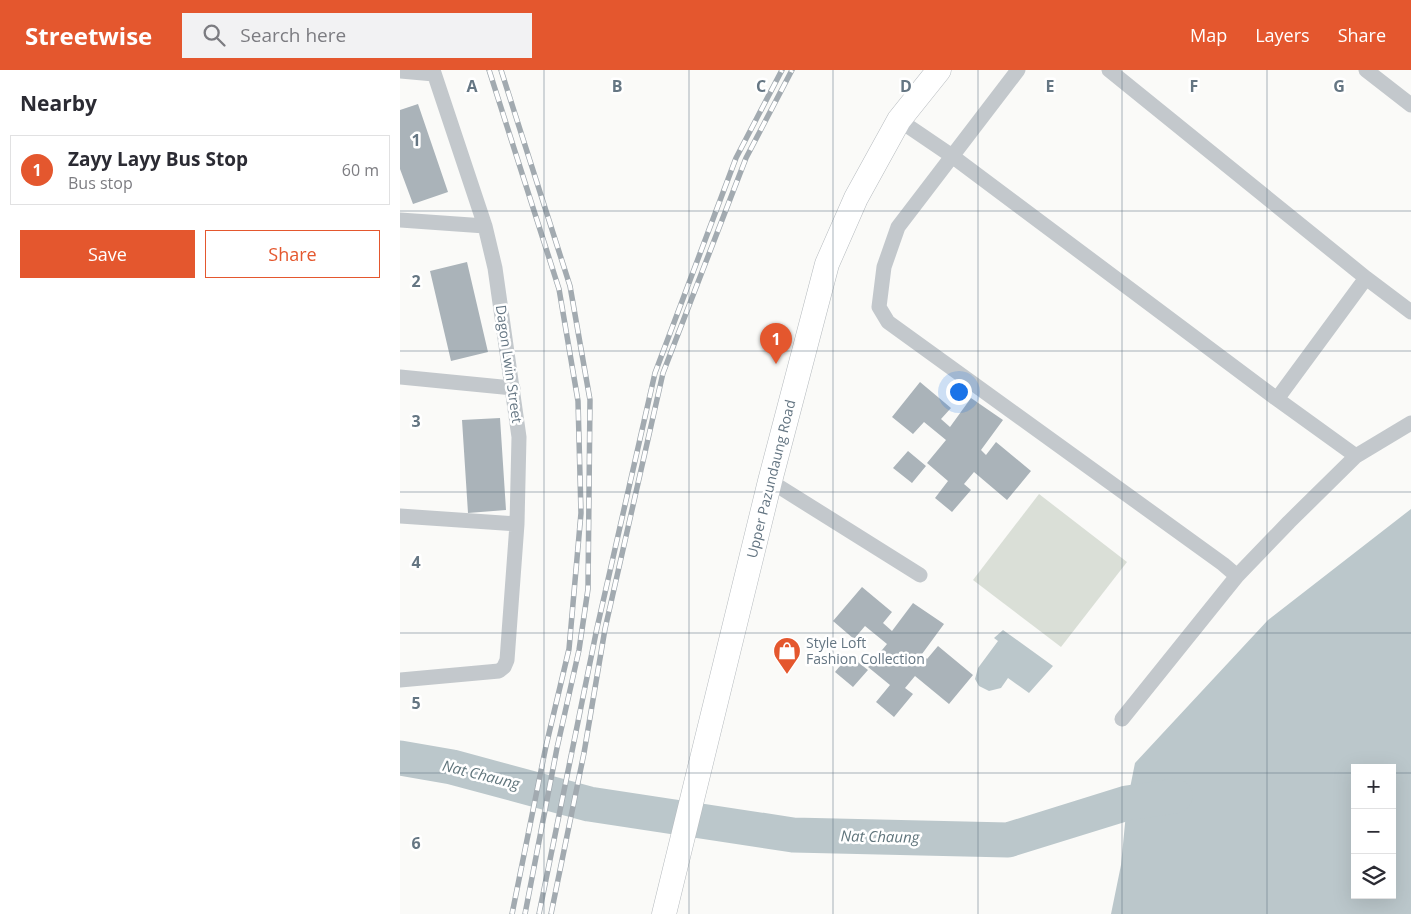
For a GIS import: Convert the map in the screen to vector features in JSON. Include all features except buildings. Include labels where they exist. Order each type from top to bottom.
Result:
[{"type":"main road","name":"Upper Pazundaung Road","points":[[664,914],[770,481],[827,264],[856,198],[899,120],[939,70]]},
{"type":"street","points":[[1018,70],[898,227],[884,267],[879,307],[888,322],[1237,576]]},
{"type":"street","points":[[1109,70],[1366,278],[1411,312]]},
{"type":"street","points":[[1366,70],[1411,105]]},
{"type":"street","points":[[400,71],[434,72]]},
{"type":"street","name":"Dagon Lwin Street","points":[[400,680],[499,671],[504,667],[507,660],[517,524],[519,437],[495,268],[485,226],[434,72]]},
{"type":"street","points":[[899,120],[952,156],[1356,456]]},
{"type":"street","points":[[400,220],[485,226]]},
{"type":"street","points":[[1278,399],[1366,278]]},
{"type":"street","points":[[400,378],[513,388]]},
{"type":"street","points":[[1122,719],[1237,576],[1356,456],[1411,423]]},
{"type":"street","points":[[770,481],[920,575]]},
{"type":"street","points":[[400,516],[517,524]]},
{"type":"shaded area","points":[[1039,494],[1127,562],[1061,647],[973,580]]},
{"type":"shaded area","points":[[1411,509],[1411,914],[1111,914],[1121,865],[1127,803],[1135,763],[1268,620]]},
{"type":"shaded area","points":[[1003,630],[1053,666],[1029,693],[1008,678],[1001,688],[989,691],[979,686],[975,679],[978,668],[998,641],[994,638]]},
{"type":"waterway","name":"Nat Chaung","points":[[400,758],[452,767],[589,804],[793,835],[1008,840],[1127,803],[1175,796]]},
{"type":"railway","points":[[489,70],[559,289],[578,401],[581,513],[569,649],[546,746],[512,914]]},
{"type":"railway","points":[[501,70],[570,286],[590,400],[588,589],[579,650],[557,748],[525,914]]},
{"type":"railway","points":[[539,914],[597,628],[655,373],[736,158],[782,70]]},
{"type":"railway","points":[[551,914],[584,753],[605,629],[663,373],[746,158],[792,70]]},
{"type":"place","name":"Zayy Layy Bus Stop","points":[[776,364]]},
{"type":"place","name":"Style Loft Fashion Collection","points":[[787,675]]}]
